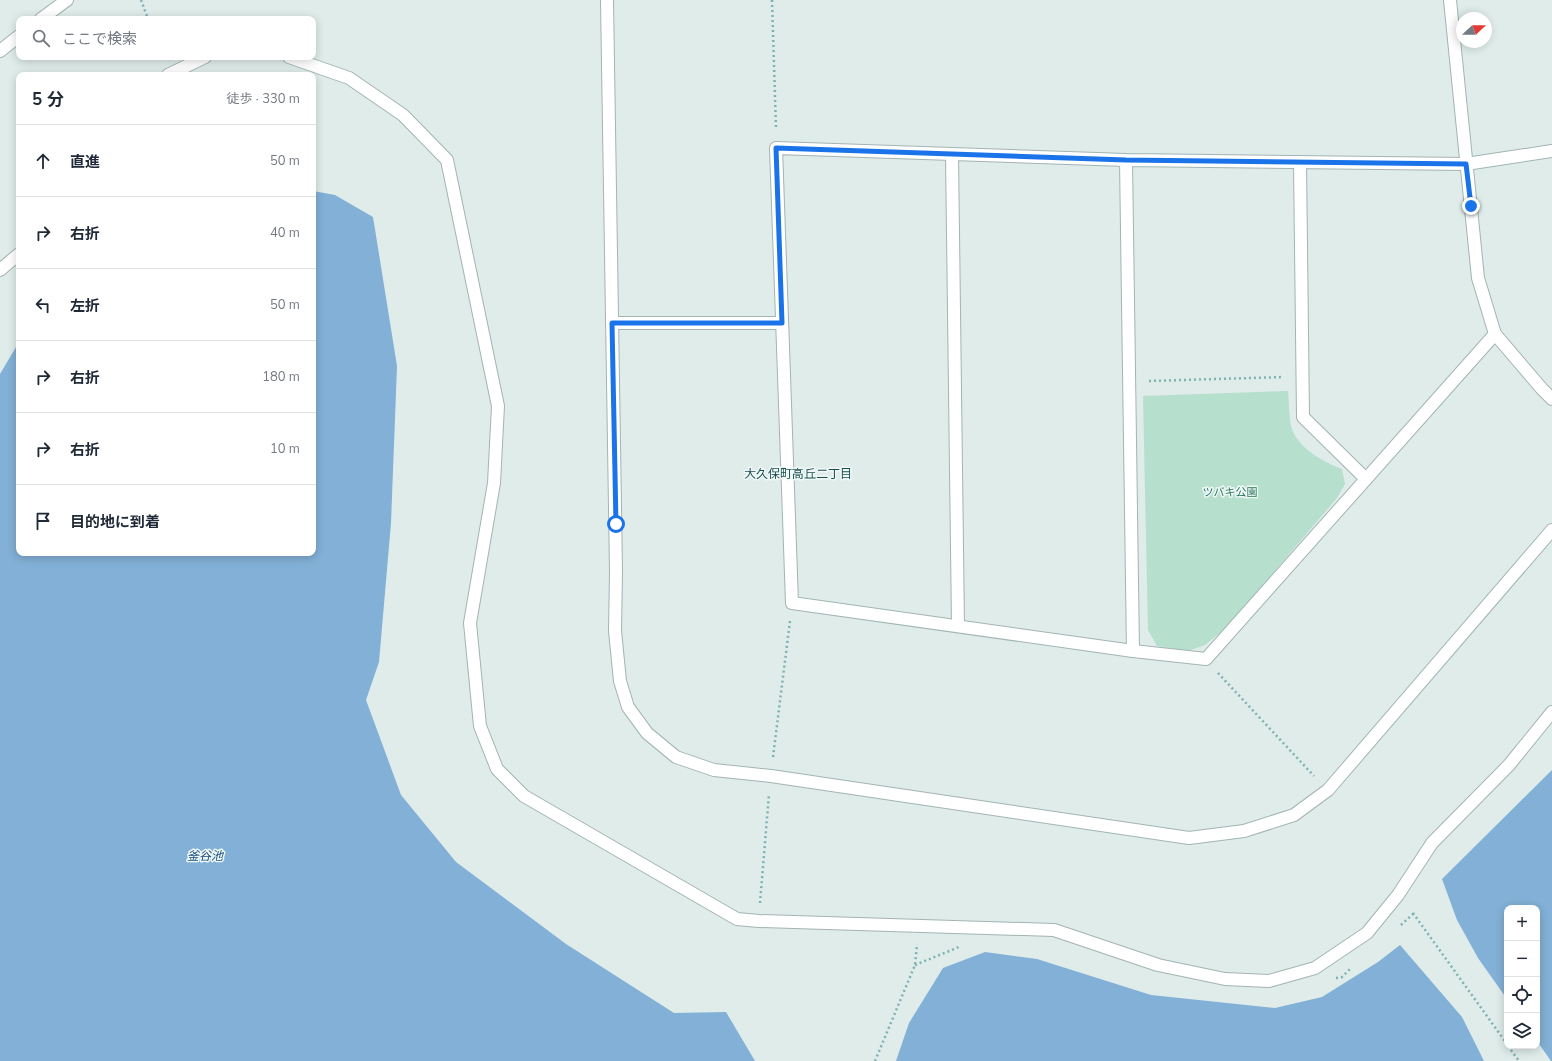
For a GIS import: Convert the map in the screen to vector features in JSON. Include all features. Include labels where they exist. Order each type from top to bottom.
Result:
[{"type":"street","points":[[45,16],[67,0]]},
{"type":"street","points":[[606,0],[616,571],[615,631],[620,681],[628,707],[647,733],[676,757],[714,770],[771,776],[1189,838],[1244,831],[1294,815],[1328,790],[1552,530]]},
{"type":"street","points":[[1450,0],[1478,278],[1495,334],[1542,390],[1552,399]]},
{"type":"street","points":[[0,51],[16,38]]},
{"type":"street","points":[[174,72],[199,60]]},
{"type":"street","points":[[298,60],[349,78],[403,115],[447,160],[498,406],[494,483],[470,623],[480,726],[497,769],[524,796],[737,919],[758,921],[1054,930],[1158,965],[1225,979],[1269,981],[1315,968],[1367,933],[1398,895],[1432,843],[1510,765],[1552,712]]},
{"type":"street","points":[[1495,334],[1206,659],[1133,651],[792,603],[776,148],[1126,160],[1466,164],[1552,151]]},
{"type":"street","points":[[952,154],[958,626]]},
{"type":"street","points":[[1126,160],[1133,651]]},
{"type":"street","points":[[1300,162],[1303,417],[1366,479]]},
{"type":"street","points":[[0,270],[16,257]]},
{"type":"street","points":[[612,323],[782,323]]},
{"type":"path","points":[[141,0],[147,16]]},
{"type":"path","points":[[772,0],[776,148]]},
{"type":"path","points":[[1129,381],[1302,376]]},
{"type":"path","points":[[758,921],[771,776],[792,603]]},
{"type":"path","points":[[1206,659],[1328,790]]},
{"type":"path","points":[[1398,895],[1414,913],[1504,1039]]},
{"type":"path","points":[[875,1061],[915,965],[920,926]]},
{"type":"path","points":[[1511,1049],[1519,1061]]},
{"type":"green space","name":"ツバキ公園","points":[[1288,391],[1290,422],[1298,441],[1311,453],[1342,469],[1345,484],[1337,498],[1227,627],[1205,645],[1188,651],[1157,646],[1148,630],[1143,396]]},
{"type":"water","name":"釜谷池","points":[[316,192],[335,195],[373,217],[397,366],[391,523],[379,662],[366,700],[401,795],[456,862],[566,944],[674,1013],[726,1012],[755,1061],[0,1061],[0,374],[16,347],[16,556],[316,556]]},
{"type":"water","points":[[1552,770],[1552,1061],[1540,1045],[1540,905],[1504,905],[1504,995],[1478,958],[1457,920],[1442,879]]},
{"type":"water","points":[[1400,945],[1462,1017],[1484,1061],[896,1061],[909,1023],[943,968],[985,952],[1037,959],[1151,995],[1275,1008],[1322,997],[1378,962]]},
{"type":"district","name":"大久保町高丘二丁目","points":[[798,474]]},
{"type":"route","points":[[616,524],[612,323],[782,323],[776,148],[1126,160],[1466,164],[1471,206]]}]
